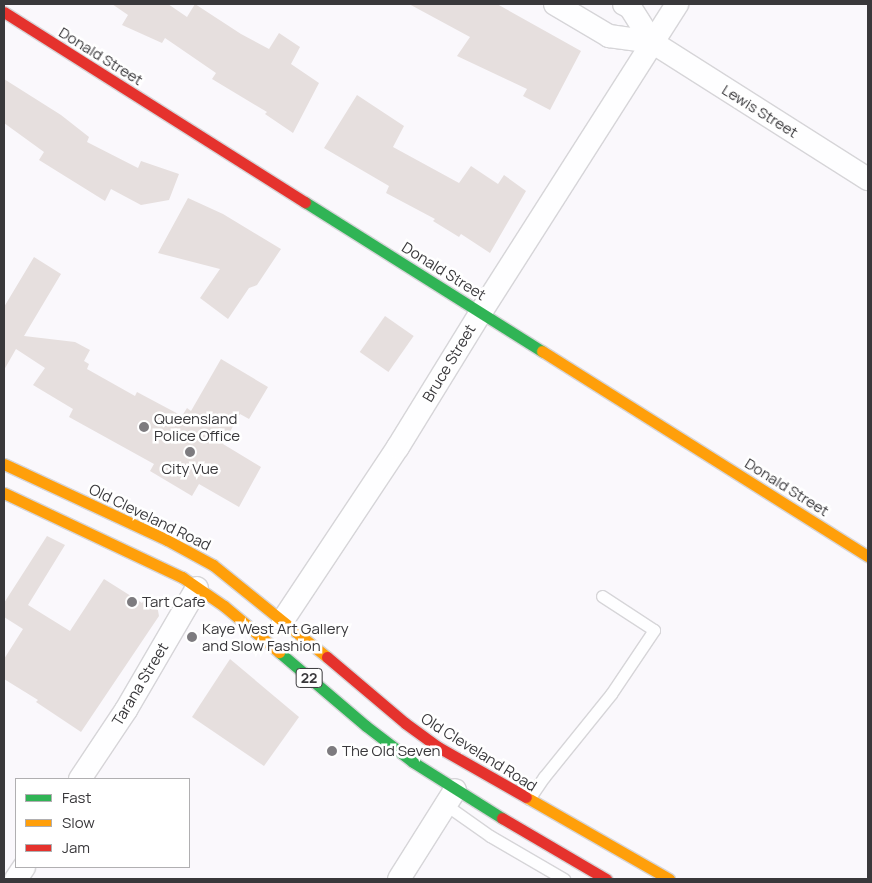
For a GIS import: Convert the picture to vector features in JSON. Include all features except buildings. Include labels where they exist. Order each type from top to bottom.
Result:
[{"type":"main road","name":"Donald Street","points":[[4,12],[868,556]]},
{"type":"main road","name":"Old Cleveland Road","points":[[4,464],[192,553],[226,574],[405,723],[459,760],[669,879]]},
{"type":"main road","name":"22","points":[[4,493],[144,558],[198,588],[224,606],[366,726],[413,762],[450,797],[606,879]]},
{"type":"street","name":"Lewis Street","points":[[555,4],[609,36],[652,42],[868,179]]},
{"type":"street","name":"Lewis Street","points":[[624,4],[630,7],[652,42]]},
{"type":"street","name":"Bruce Street","points":[[283,620],[398,447],[480,312],[676,4]]},
{"type":"street","name":"Tarana Street","points":[[81,778],[126,710],[198,588]]},
{"type":"street","points":[[399,879],[450,797]]},
{"type":"street","points":[[16,879],[23,868]]},
{"type":"lane","points":[[528,800],[544,777],[611,694],[654,630],[602,596]]},
{"type":"lane","points":[[450,797],[496,840],[564,879]]},
{"type":"traffic: fast","points":[[305,202],[542,351]]},
{"type":"traffic: fast","points":[[279,652],[366,726],[413,762],[502,818]]},
{"type":"traffic: slow","points":[[542,351],[868,556]]},
{"type":"traffic: slow","points":[[4,464],[167,540],[213,565],[327,657]]},
{"type":"traffic: slow","points":[[4,493],[182,577],[224,606],[279,652]]},
{"type":"traffic: slow","points":[[526,797],[669,879]]},
{"type":"traffic: jam","points":[[4,12],[305,202]]},
{"type":"traffic: jam","points":[[327,657],[405,723],[438,747],[526,797]]},
{"type":"traffic: jam","points":[[502,818],[606,879]]},
{"type":"place","name":"Queensland Police Office","points":[[144,427]]},
{"type":"place","name":"City Vue","points":[[190,452]]},
{"type":"place","name":"Tart Cafe","points":[[132,602]]},
{"type":"place","name":"Kaye West Art Gallery and Slow Fashion","points":[[192,637]]},
{"type":"place","name":"The Old Seven","points":[[332,751]]}]
